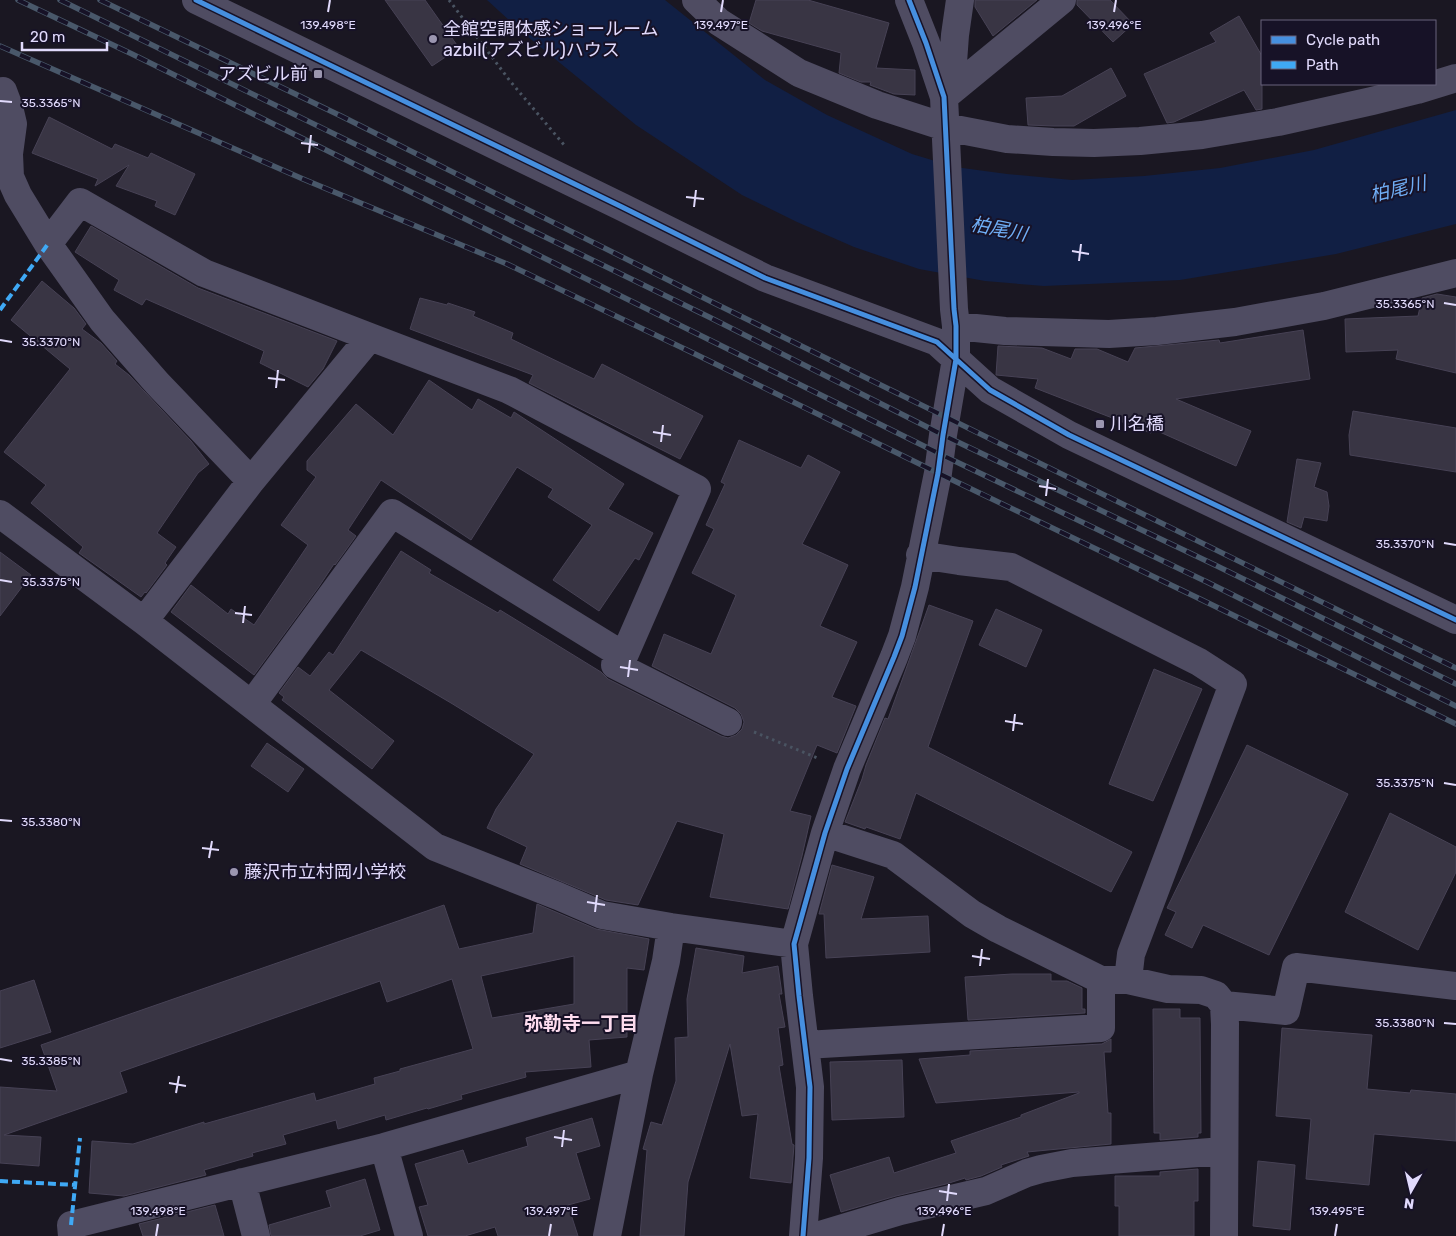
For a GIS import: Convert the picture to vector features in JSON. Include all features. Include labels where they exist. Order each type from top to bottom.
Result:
[{"type":"street","points":[[196,0],[766,278],[937,342],[990,390],[1069,435],[1456,620]]},
{"type":"street","points":[[696,0],[719,22],[799,73],[877,106],[946,130],[1007,139],[1053,142],[1140,142],[1202,135],[1278,122],[1433,85]]},
{"type":"street","points":[[909,0],[948,94]]},
{"type":"street","points":[[803,1236],[809,1158],[810,1087],[794,944],[825,832],[846,769],[902,636],[915,587],[938,473],[942,435],[956,359],[946,130],[948,94],[960,0]]},
{"type":"street","points":[[948,94],[1062,0]]},
{"type":"street","points":[[1436,84],[1456,78]]},
{"type":"street","points":[[3,91],[10,107],[12,124],[10,177],[18,195],[48,244],[108,327],[157,383],[251,480]]},
{"type":"street","points":[[48,244],[80,202],[204,273],[508,390],[697,489],[624,656],[615,666],[728,722]]},
{"type":"street","points":[[955,317],[1005,331],[1109,334],[1157,331],[1236,322],[1324,306],[1456,273]]},
{"type":"street","points":[[144,621],[251,480],[370,337]]},
{"type":"street","points":[[252,704],[392,513],[624,656]]},
{"type":"street","points":[[0,514],[144,621],[435,847],[602,915],[671,927],[794,944]]},
{"type":"street","points":[[920,555],[1011,567],[1199,662],[1233,684],[1131,954],[1128,980]]},
{"type":"street","points":[[825,832],[893,856],[972,914],[1100,980],[1128,980],[1168,989],[1201,990],[1216,995],[1224,1004],[1225,1024],[1224,1236]]},
{"type":"street","points":[[607,1236],[639,1074],[666,961],[671,927]]},
{"type":"street","points":[[1224,1004],[1286,1011],[1296,967],[1456,986]]},
{"type":"street","points":[[805,1045],[1101,1028],[1100,980]]},
{"type":"street","points":[[72,1231],[242,1182],[384,1147],[639,1074]]},
{"type":"street","points":[[384,1147],[409,1236]]},
{"type":"street","points":[[817,1236],[900,1211],[986,1191],[1041,1169],[1072,1163],[1223,1151]]},
{"type":"street","points":[[242,1182],[256,1236]]},
{"type":"path","points":[[449,0],[510,81],[570,150]]},
{"type":"path","points":[[728,722],[846,769]]},
{"type":"water","name":"柏尾川","points":[[487,0],[665,0],[765,80],[827,115],[912,154],[955,167],[1007,174],[1072,180],[1144,176],[1220,168],[1314,150],[1456,110],[1456,224],[1336,254],[1180,280],[1044,286],[985,281],[919,269],[854,247],[742,195],[636,125],[522,32]]},
{"type":"building","name":"全館空調体感ショールーム azbil(アズビル)ハウス","points":[[385,0],[425,0],[459,48],[432,66]]},
{"type":"building","points":[[756,0],[808,0],[889,23],[876,68],[915,70],[915,95],[894,94],[870,85],[871,82],[861,82],[839,73],[841,53],[762,31],[749,23]]},
{"type":"building","points":[[975,0],[1037,0],[993,36],[975,7]]},
{"type":"building","points":[[1077,0],[1110,0],[1133,24],[1113,42],[1077,5]]},
{"type":"building","points":[[1239,16],[1261,54],[1262,109],[1256,110],[1244,90],[1174,122],[1167,123],[1144,74],[1216,42],[1210,33]]},
{"type":"building","points":[[1111,68],[1126,96],[1074,126],[1028,125],[1026,98],[1062,96]]},
{"type":"building","points":[[49,117],[112,149],[115,144],[148,158],[151,153],[195,174],[175,215],[155,206],[157,201],[116,186],[129,165],[95,186],[98,179],[32,153]]},
{"type":"building","points":[[91,226],[198,288],[337,341],[323,369],[308,387],[260,363],[264,351],[146,299],[142,305],[114,290],[119,280],[75,252]]},
{"type":"building","points":[[42,281],[74,308],[86,324],[82,329],[101,343],[117,361],[115,364],[129,375],[191,441],[209,464],[198,473],[157,533],[176,547],[165,563],[167,565],[141,597],[79,553],[83,547],[31,503],[46,485],[4,452],[70,369],[11,320]]},
{"type":"building","points":[[1437,294],[1456,297],[1456,373],[1396,359],[1398,350],[1346,352],[1345,319],[1418,316],[1422,298]]},
{"type":"building","points":[[420,298],[447,305],[448,303],[475,312],[473,316],[513,333],[511,339],[594,379],[602,364],[703,416],[680,459],[529,383],[533,375],[410,329]]},
{"type":"building","points":[[1303,330],[1310,379],[1176,399],[1251,431],[1236,466],[1153,429],[1151,433],[1035,388],[1038,379],[996,375],[998,346],[1042,348],[1071,359],[1075,349],[1097,349],[1128,362],[1135,348],[1219,340],[1220,343]]},
{"type":"building","points":[[429,380],[472,410],[478,399],[511,418],[514,412],[624,484],[608,509],[653,533],[639,560],[635,558],[599,611],[553,580],[592,525],[548,497],[553,489],[517,467],[471,540],[381,480],[348,530],[356,536],[254,675],[171,612],[191,585],[228,614],[231,609],[254,625],[308,545],[281,525],[316,477],[307,470],[307,461],[356,404],[393,435]]},
{"type":"building","points":[[1353,411],[1456,428],[1456,472],[1350,455],[1349,435]]},
{"type":"building","points":[[739,440],[801,468],[808,455],[840,472],[802,544],[848,565],[820,626],[857,642],[832,697],[856,706],[837,753],[817,745],[790,811],[811,816],[788,909],[710,897],[724,834],[677,821],[638,905],[606,900],[520,864],[527,847],[487,828],[496,809],[534,754],[361,650],[329,690],[394,741],[372,769],[282,700],[284,697],[279,693],[298,667],[310,676],[329,652],[333,655],[401,551],[431,570],[429,573],[498,613],[500,610],[601,672],[608,679],[721,736],[728,738],[736,735],[742,729],[744,722],[741,714],[735,708],[652,666],[664,634],[711,654],[736,595],[692,573],[714,529],[706,525],[725,484],[721,482]]},
{"type":"building","points":[[1297,459],[1321,463],[1314,487],[1327,492],[1329,506],[1327,521],[1304,517],[1301,528],[1287,522]]},
{"type":"building","points":[[0,552],[31,575],[0,616]]},
{"type":"building","points":[[929,605],[973,621],[928,747],[1132,852],[1111,892],[916,793],[900,839],[845,822],[885,718],[888,719]]},
{"type":"building","points":[[996,609],[1042,630],[1026,667],[979,645]]},
{"type":"building","points":[[1154,669],[1202,689],[1153,801],[1109,784]]},
{"type":"building","points":[[267,743],[304,769],[288,792],[251,766]]},
{"type":"building","points":[[1247,745],[1348,794],[1269,955],[1203,925],[1192,948],[1165,935],[1176,912],[1167,908]]},
{"type":"building","points":[[1390,813],[1456,847],[1456,872],[1418,950],[1345,912]]},
{"type":"building","points":[[832,865],[874,877],[861,919],[928,916],[930,952],[826,958],[824,914],[819,914]]},
{"type":"building","points":[[537,904],[596,929],[649,939],[644,970],[627,968],[627,1037],[589,1040],[591,1067],[525,1072],[526,1077],[461,1095],[462,1099],[386,1120],[385,1115],[338,1129],[336,1120],[283,1135],[286,1144],[252,1153],[253,1156],[204,1170],[206,1175],[124,1196],[89,1193],[92,1141],[133,1144],[204,1122],[204,1124],[314,1093],[316,1101],[375,1084],[374,1078],[400,1071],[400,1069],[473,1049],[452,979],[387,1002],[380,981],[120,1072],[127,1092],[4,1135],[41,1137],[39,1166],[0,1163],[0,1087],[57,1091],[41,1045],[444,905],[459,949],[533,933]],"holes":[[[574,956],[574,1004],[492,1018],[481,976]]]},
{"type":"building","points":[[696,948],[744,956],[742,973],[778,966],[782,994],[779,994],[785,1027],[778,1028],[783,1065],[779,1066],[792,1144],[794,1145],[791,1183],[750,1178],[758,1114],[742,1116],[730,1044],[688,1182],[684,1236],[640,1236],[647,1150],[643,1149],[651,1122],[662,1125],[676,1081],[675,1038],[688,1037],[687,999]]},
{"type":"building","points":[[1051,974],[1051,981],[1067,981],[1082,988],[1082,1009],[1085,1009],[1085,1013],[968,1020],[965,977]]},
{"type":"building","points":[[34,980],[51,1032],[0,1048],[0,991]]},
{"type":"building","points":[[1153,1009],[1180,1009],[1180,1018],[1200,1018],[1201,1133],[1198,1133],[1198,1137],[1160,1140],[1160,1133],[1154,1133]]},
{"type":"building","points":[[1282,1028],[1372,1035],[1367,1089],[1410,1093],[1411,1090],[1456,1094],[1456,1141],[1374,1134],[1369,1185],[1306,1179],[1311,1119],[1276,1116]]},
{"type":"building","points":[[1111,1039],[1111,1052],[1104,1052],[1108,1113],[1111,1113],[1111,1144],[1027,1152],[1029,1156],[1001,1165],[1002,1167],[981,1176],[966,1180],[965,1178],[841,1212],[830,1175],[889,1157],[894,1173],[956,1153],[951,1141],[1021,1117],[1021,1115],[1079,1093],[936,1103],[919,1059],[970,1055],[970,1051],[1102,1044]]},
{"type":"building","points":[[902,1060],[904,1117],[832,1120],[830,1062]]},
{"type":"building","points":[[592,1118],[600,1146],[576,1153],[590,1199],[568,1205],[578,1236],[498,1236],[495,1227],[465,1236],[428,1236],[419,1207],[428,1205],[415,1164],[463,1150],[468,1164],[528,1146],[526,1138]]},
{"type":"building","points":[[1258,1161],[1295,1165],[1290,1230],[1253,1226]]},
{"type":"building","points":[[1198,1169],[1198,1201],[1194,1201],[1194,1236],[1119,1236],[1119,1206],[1115,1206],[1115,1176],[1160,1176],[1160,1172]]},
{"type":"building","points":[[365,1179],[380,1230],[360,1236],[271,1236],[269,1225],[331,1207],[326,1191]]},
{"type":"building","points":[[215,1205],[224,1236],[143,1236],[139,1224]]},
{"type":"railway","points":[[18,0],[132,54],[940,454],[1207,582],[1456,706]]},
{"type":"railway","points":[[60,0],[709,317],[943,435],[1215,565],[1456,684]]},
{"type":"railway","points":[[100,0],[341,116],[714,303],[1456,668]]},
{"type":"railway","points":[[0,46],[303,179],[507,264],[1456,724]]},
{"type":"marked path","points":[[0,310],[48,244]]},
{"type":"marked path","points":[[71,1225],[80,1138]]},
{"type":"marked path","points":[[0,1181],[76,1185]]},
{"type":"cycle path","points":[[196,0],[765,278],[937,342],[990,390],[1069,435],[1456,620]]},
{"type":"cycle path","points":[[803,1236],[809,1158],[810,1087],[794,944],[825,833],[847,769],[902,636],[915,587],[938,473],[956,359],[956,326],[944,97],[909,0]]},
{"type":"place","name":"全館空調体感ショールーム azbil(アズビル)ハウス","points":[[433,39]]},
{"type":"place","name":"アズビル前","points":[[318,74]]},
{"type":"place","name":"川名橋","points":[[1100,424]]},
{"type":"place","name":"藤沢市立村岡小学校","points":[[234,872]]},
{"type":"district","name":"弥勒寺一丁目","points":[[581,1023]]}]
